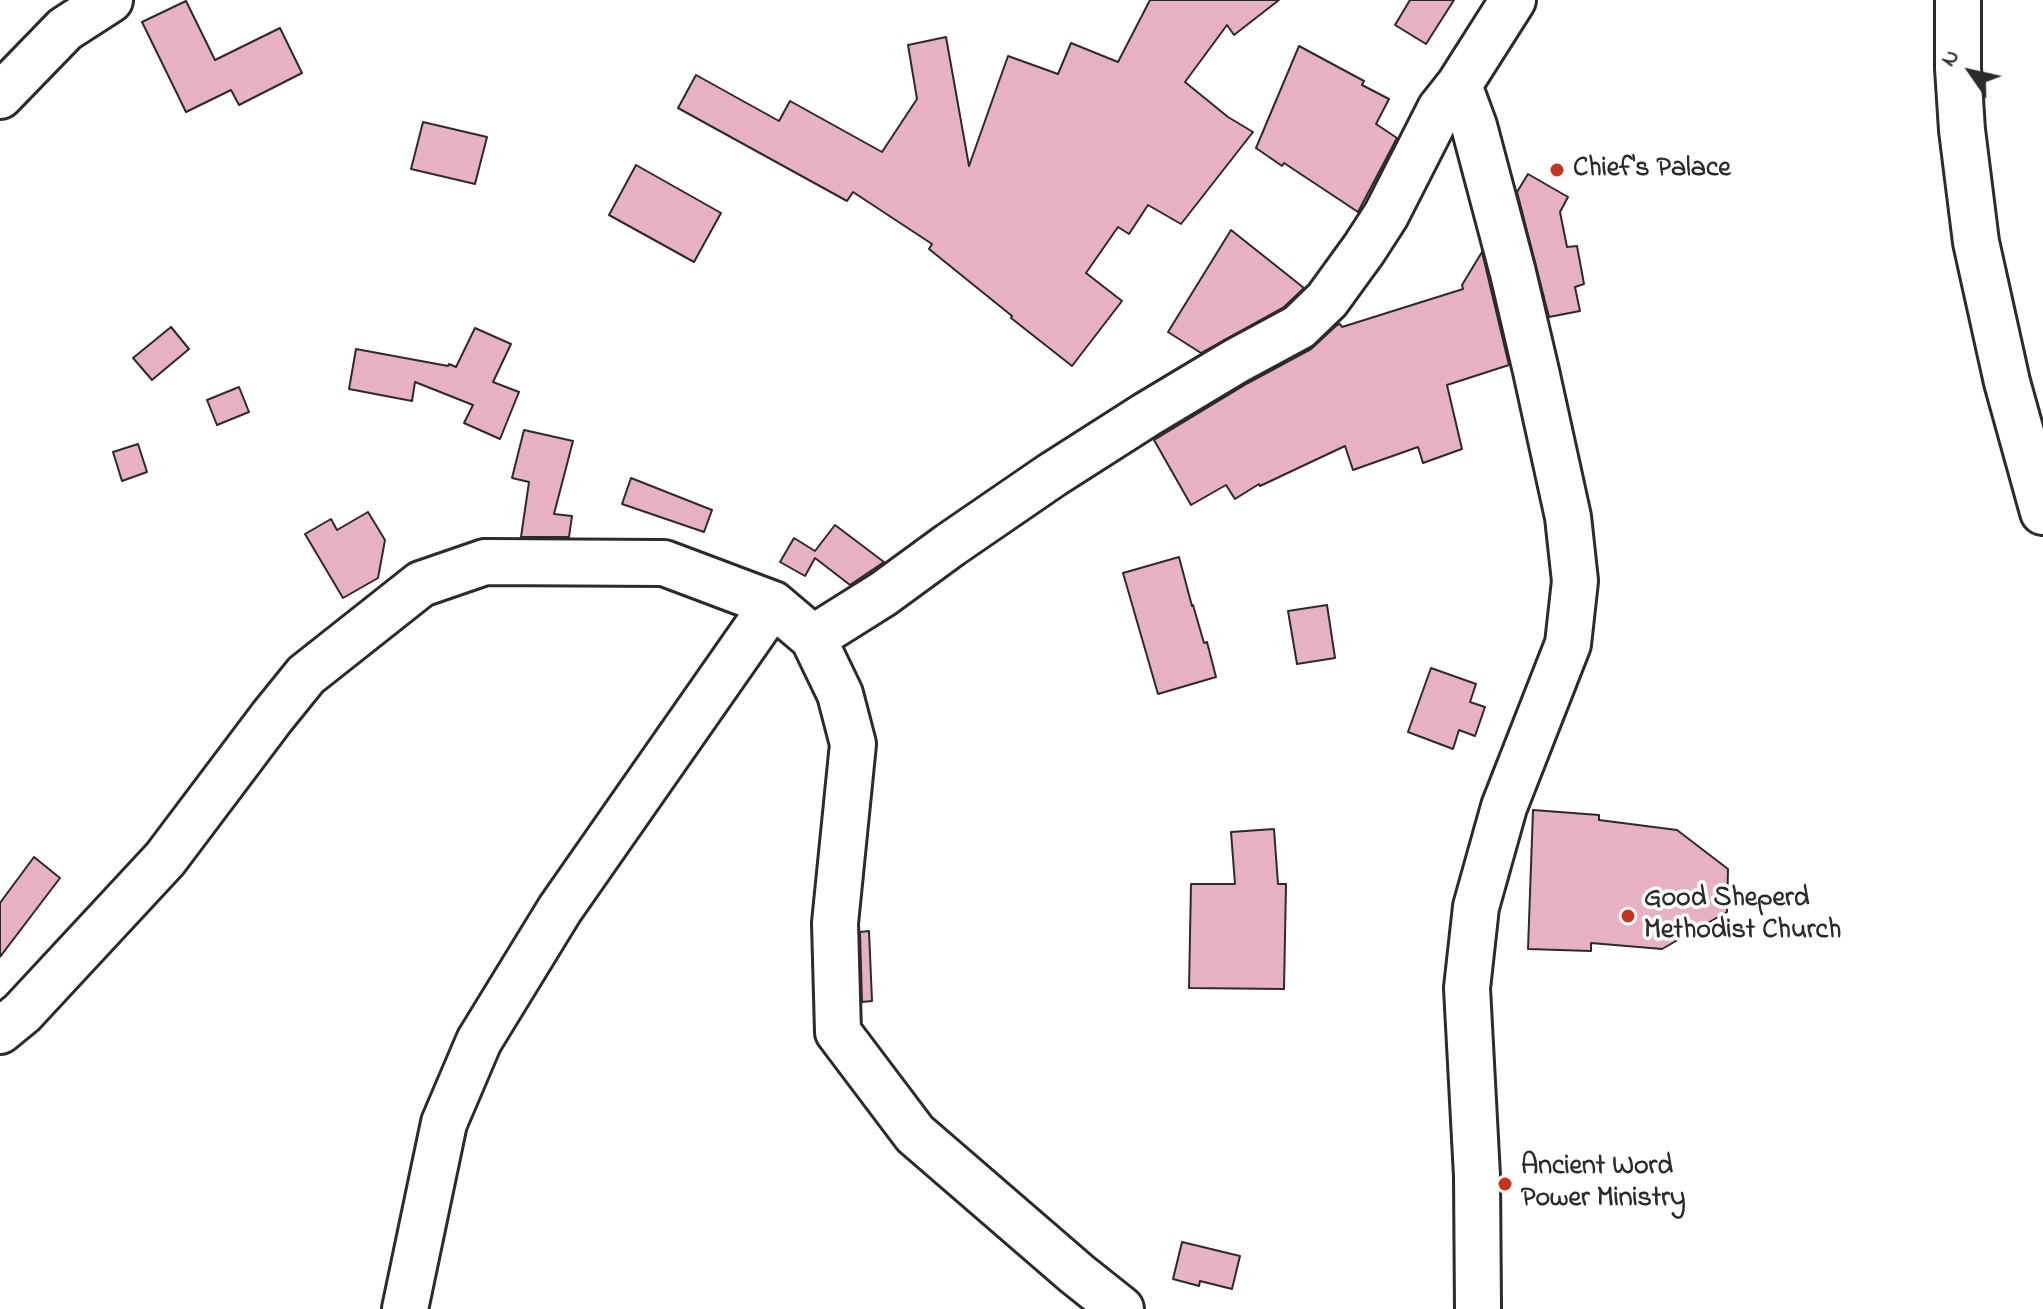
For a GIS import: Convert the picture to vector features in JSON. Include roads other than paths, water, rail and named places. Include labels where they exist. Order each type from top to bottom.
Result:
[{"type":"street","points":[[0,96],[65,29],[110,0]]},
{"type":"street","points":[[813,638],[883,594],[950,545],[1119,432],[1299,327],[1327,300],[1364,249],[1386,215],[1440,109],[1459,85],[1513,0]]},
{"type":"street","points":[[1958,0],[1961,114],[1976,242],[2007,382],[2043,512]]},
{"type":"street","points":[[1459,85],[1474,126],[1529,343],[1568,517],[1575,581],[1568,644],[1504,807],[1476,907],[1467,988],[1477,1176],[1478,1309]]},
{"type":"street","points":[[0,1031],[22,1013],[165,859],[306,675],[421,584],[485,562],[664,563],[773,604],[813,638],[840,694],[853,744],[835,923],[838,1032],[915,1134],[1121,1309]]},
{"type":"street","points":[[405,1309],[444,1123],[479,1041],[560,909],[773,604]]},
{"type":"place","name":"Chief's Palace","points":[[1557,170]]},
{"type":"place","name":"Good Sheperd Methodist Church","points":[[1628,916]]},
{"type":"place","name":"Ancient Word Power Ministry","points":[[1505,1184]]}]
